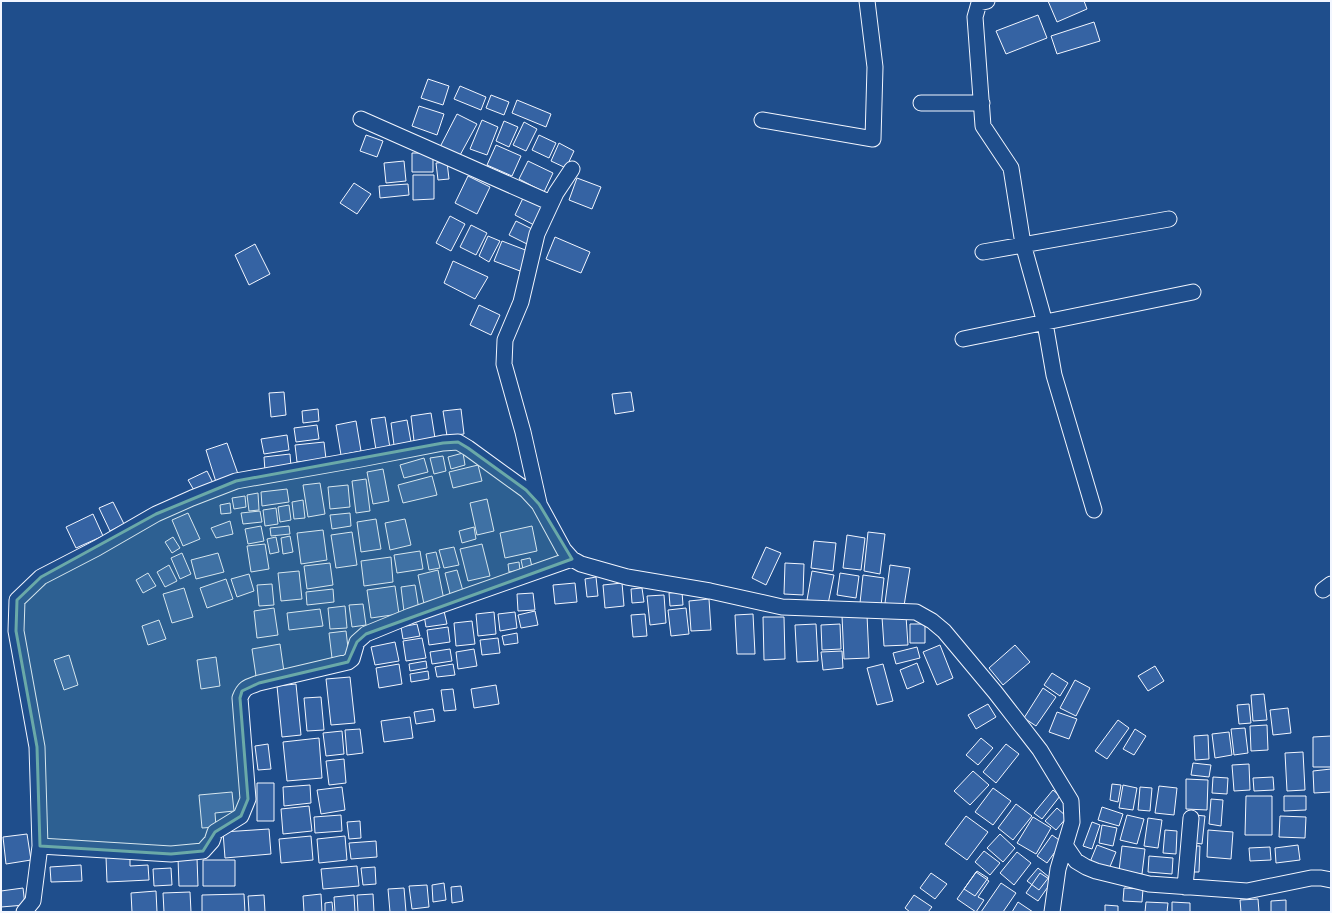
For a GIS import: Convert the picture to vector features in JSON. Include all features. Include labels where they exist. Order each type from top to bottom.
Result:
[{"type":"street","points":[[762,120],[873,138],[876,67],[867,1]]},
{"type":"street","points":[[987,1],[979,3],[975,17],[983,126],[1011,168],[1023,244],[1045,323],[1054,375],[1094,510]]},
{"type":"street","points":[[921,103],[982,103]]},
{"type":"street","points":[[361,119],[551,203]]},
{"type":"street","points":[[539,504],[504,364],[505,340],[521,302],[537,234],[556,193],[572,169]]},
{"type":"street","points":[[983,252],[1169,219]]},
{"type":"street","points":[[963,339],[1193,292]]},
{"type":"street","points":[[24,912],[33,901],[40,846],[37,747],[16,631],[17,600],[41,577],[97,548],[156,514],[236,481],[361,459],[443,442],[458,442],[526,490],[539,504],[564,550],[572,559],[588,566],[628,577],[710,591],[782,607],[916,612],[932,621],[944,631],[995,692],[1040,750],[1071,801],[1072,822],[1058,868],[1052,912]]},
{"type":"street","points":[[40,846],[171,854],[203,851],[212,841],[215,832],[241,816],[248,799],[240,698],[242,691],[245,688],[259,683],[348,662],[352,660],[357,642],[366,634],[436,606],[572,559]]},
{"type":"street","points":[[1185,887],[1191,818]]},
{"type":"street","points":[[1065,845],[1076,862],[1096,871],[1149,884],[1246,891],[1311,878],[1331,880]]},
{"type":"highlighted area","points":[[458,442],[468,448],[526,490],[539,504],[572,559],[366,634],[357,642],[348,662],[259,683],[242,691],[240,698],[248,799],[241,816],[215,832],[203,851],[171,854],[40,846],[37,747],[16,631],[17,600],[41,577],[156,514],[236,481],[443,443]]},
{"type":"building","points":[[1048,1],[1084,1],[1087,9],[1057,22]]},
{"type":"building","points":[[1038,15],[1047,38],[1006,54],[996,31]]},
{"type":"building","points":[[1094,22],[1100,41],[1057,54],[1051,36]]},
{"type":"building","points":[[428,79],[449,86],[443,105],[421,98]]},
{"type":"building","points":[[460,86],[486,97],[481,110],[454,99]]},
{"type":"building","points":[[491,95],[509,102],[504,115],[486,108]]},
{"type":"building","points":[[517,100],[551,114],[546,127],[512,113]]},
{"type":"building","points":[[419,106],[444,114],[437,135],[412,126]]},
{"type":"building","points":[[457,114],[477,124],[459,157],[440,147]]},
{"type":"building","points":[[482,120],[498,127],[487,155],[470,149]]},
{"type":"building","points":[[504,121],[518,127],[509,147],[496,141]]},
{"type":"building","points":[[524,122],[537,129],[526,151],[513,145]]},
{"type":"building","points":[[366,135],[383,141],[377,157],[360,151]]},
{"type":"building","points":[[539,135],[556,143],[549,158],[532,150]]},
{"type":"building","points":[[559,143],[574,151],[566,168],[551,161]]},
{"type":"building","points":[[496,145],[521,156],[512,176],[487,165]]},
{"type":"building","points":[[412,153],[433,153],[433,172],[412,172]]},
{"type":"building","points":[[404,161],[406,181],[386,183],[384,163]]},
{"type":"building","points":[[528,161],[553,173],[544,192],[519,179]]},
{"type":"building","points":[[447,162],[449,179],[438,180],[436,163]]},
{"type":"building","points":[[413,175],[434,175],[434,199],[413,200]]},
{"type":"building","points":[[468,176],[490,187],[477,214],[455,203]]},
{"type":"building","points":[[577,178],[601,187],[592,209],[569,200]]},
{"type":"building","points":[[354,183],[371,194],[357,214],[340,203]]},
{"type":"building","points":[[408,184],[409,195],[380,198],[379,186]]},
{"type":"building","points":[[523,198],[545,209],[536,226],[515,215]]},
{"type":"building","points":[[450,216],[465,224],[451,251],[436,243]]},
{"type":"building","points":[[516,221],[534,230],[527,244],[509,235]]},
{"type":"building","points":[[471,225],[487,233],[476,255],[460,247]]},
{"type":"building","points":[[488,236],[500,241],[489,262],[479,256]]},
{"type":"building","points":[[555,237],[590,252],[581,273],[546,259]]},
{"type":"building","points":[[502,241],[528,251],[520,271],[494,261]]},
{"type":"building","points":[[255,244],[270,274],[249,285],[235,255]]},
{"type":"building","points":[[453,261],[488,277],[475,299],[444,283]]},
{"type":"building","points":[[479,305],[500,315],[491,335],[470,325]]},
{"type":"building","points":[[284,392],[286,415],[271,417],[269,393]]},
{"type":"building","points":[[631,392],[634,411],[615,414],[612,394]]},
{"type":"building","points":[[318,409],[319,421],[303,423],[302,411]]},
{"type":"building","points":[[461,409],[464,434],[447,436],[443,411]]},
{"type":"building","points":[[431,413],[435,438],[414,441],[411,416]]},
{"type":"building","points":[[385,417],[390,448],[376,450],[371,419]]},
{"type":"building","points":[[407,420],[411,442],[394,445],[391,423]]},
{"type":"building","points":[[356,421],[361,451],[341,455],[336,425]]},
{"type":"building","points":[[317,425],[319,439],[296,442],[294,428]]},
{"type":"building","points":[[287,435],[289,450],[264,454],[261,439]]},
{"type":"building","points":[[324,442],[326,459],[297,462],[295,445]]},
{"type":"building","points":[[227,443],[238,474],[216,482],[206,450]]},
{"type":"building","points":[[463,453],[465,465],[451,469],[448,457]]},
{"type":"building","points":[[290,454],[291,467],[265,471],[264,457]]},
{"type":"building","points":[[443,456],[446,471],[434,474],[430,458]]},
{"type":"building","points":[[424,458],[428,472],[404,478],[400,465]]},
{"type":"building","points":[[478,465],[482,481],[453,488],[449,472]]},
{"type":"building","points":[[383,469],[389,501],[373,504],[367,472]]},
{"type":"building","points":[[207,471],[213,483],[195,492],[188,480]]},
{"type":"building","points":[[432,476],[437,495],[403,503],[398,485]]},
{"type":"building","points":[[366,479],[370,511],[356,513],[352,481]]},
{"type":"building","points":[[320,483],[325,514],[308,517],[303,485]]},
{"type":"building","points":[[348,485],[350,507],[330,509],[328,487]]},
{"type":"building","points":[[287,489],[289,502],[262,506],[261,492]]},
{"type":"building","points":[[258,493],[259,510],[249,511],[247,495]]},
{"type":"building","points":[[245,496],[246,507],[234,509],[232,498]]},
{"type":"building","points":[[487,499],[494,531],[477,535],[470,503]]},
{"type":"building","points":[[303,500],[305,518],[294,519],[292,502]]},
{"type":"building","points":[[113,502],[124,524],[110,531],[99,508]]},
{"type":"building","points":[[230,503],[231,513],[221,514],[220,505]]},
{"type":"building","points":[[289,505],[291,520],[280,522],[278,507]]},
{"type":"building","points":[[276,508],[278,524],[265,526],[263,510]]},
{"type":"building","points":[[260,511],[262,522],[243,524],[241,513]]},
{"type":"building","points":[[188,513],[200,539],[183,546],[172,520]]},
{"type":"building","points":[[350,513],[351,526],[332,529],[330,515]]},
{"type":"building","points":[[93,514],[103,536],[76,548],[66,527]]},
{"type":"building","points":[[376,519],[381,549],[361,552],[357,522]]},
{"type":"building","points":[[405,519],[411,545],[390,550],[385,523]]},
{"type":"building","points":[[230,521],[233,534],[216,538],[211,528]]},
{"type":"building","points":[[261,526],[264,541],[248,544],[245,529]]},
{"type":"building","points":[[289,526],[290,534],[271,536],[270,528]]},
{"type":"building","points":[[532,526],[537,551],[505,558],[500,533]]},
{"type":"building","points":[[474,527],[476,539],[462,543],[459,531]]},
{"type":"building","points":[[323,530],[327,560],[301,564],[297,533]]},
{"type":"building","points":[[352,532],[357,565],[336,568],[331,535]]},
{"type":"building","points":[[868,532],[885,534],[880,574],[864,571]]},
{"type":"building","points":[[847,535],[865,538],[861,570],[843,568]]},
{"type":"building","points":[[290,536],[293,552],[283,554],[281,538]]},
{"type":"building","points":[[173,537],[180,548],[172,553],[165,542]]},
{"type":"building","points":[[276,537],[279,552],[270,554],[267,539]]},
{"type":"building","points":[[814,541],[836,543],[833,571],[811,568]]},
{"type":"building","points":[[265,544],[269,569],[251,572],[247,546]]},
{"type":"building","points":[[482,544],[490,576],[468,581],[460,549]]},
{"type":"building","points":[[454,547],[459,565],[444,568],[439,550]]},
{"type":"building","points":[[766,547],[781,553],[766,585],[752,578]]},
{"type":"building","points":[[420,551],[423,569],[397,573],[394,555]]},
{"type":"building","points":[[436,552],[440,568],[429,570],[426,554]]},
{"type":"building","points":[[182,553],[191,574],[180,579],[171,558]]},
{"type":"building","points":[[218,553],[224,572],[196,579],[191,560]]},
{"type":"building","points":[[391,557],[393,582],[364,586],[361,561]]},
{"type":"building","points":[[530,558],[532,567],[523,569],[521,560]]},
{"type":"building","points":[[519,562],[520,570],[509,572],[508,564]]},
{"type":"building","points":[[330,563],[333,585],[307,589],[304,566]]},
{"type":"building","points":[[785,563],[804,564],[803,595],[784,594]]},
{"type":"building","points":[[169,565],[177,581],[165,587],[157,572]]},
{"type":"building","points":[[890,565],[910,568],[904,606],[885,603]]},
{"type":"building","points":[[438,570],[444,600],[424,604],[418,575]]},
{"type":"building","points":[[457,570],[463,591],[450,594],[445,573]]},
{"type":"building","points":[[299,571],[302,599],[281,601],[278,573]]},
{"type":"building","points":[[812,571],[834,575],[828,604],[807,600]]},
{"type":"building","points":[[148,573],[156,586],[143,593],[136,580]]},
{"type":"building","points":[[840,573],[859,576],[856,598],[837,595]]},
{"type":"building","points":[[249,574],[254,591],[237,597],[231,579]]},
{"type":"building","points":[[863,575],[884,578],[881,606],[860,603]]},
{"type":"building","points":[[596,577],[598,596],[587,597],[585,579]]},
{"type":"building","points":[[226,579],[233,599],[207,608],[200,588]]},
{"type":"building","points":[[575,583],[577,602],[555,604],[553,585]]},
{"type":"building","points":[[622,583],[624,606],[605,608],[603,585]]},
{"type":"building","points":[[272,584],[274,605],[259,606],[257,585]]},
{"type":"building","points":[[415,585],[419,610],[404,612],[401,587]]},
{"type":"building","points":[[395,586],[399,614],[371,618],[367,590]]},
{"type":"building","points":[[184,588],[193,617],[172,623],[163,594]]},
{"type":"building","points":[[642,588],[644,602],[632,603],[631,589]]},
{"type":"building","points":[[333,589],[334,602],[307,605],[306,592]]},
{"type":"building","points":[[682,592],[683,605],[670,606],[669,593]]},
{"type":"building","points":[[533,593],[535,610],[518,611],[517,594]]},
{"type":"building","points":[[664,595],[666,623],[650,625],[647,596]]},
{"type":"building","points":[[709,599],[711,630],[691,631],[689,601]]},
{"type":"building","points":[[363,604],[366,625],[352,627],[349,605]]},
{"type":"building","points":[[345,606],[347,628],[330,629],[328,608]]},
{"type":"building","points":[[274,608],[278,635],[257,638],[254,611]]},
{"type":"building","points":[[686,608],[689,634],[671,636],[668,610]]},
{"type":"building","points":[[320,609],[323,626],[289,630],[287,613]]},
{"type":"building","points":[[444,611],[447,624],[426,627],[424,615]]},
{"type":"building","points":[[535,611],[538,625],[521,628],[518,615]]},
{"type":"building","points":[[494,612],[496,634],[478,636],[476,614]]},
{"type":"building","points":[[515,612],[517,628],[500,631],[498,614]]},
{"type":"building","points":[[645,614],[647,636],[633,637],[631,615]]},
{"type":"building","points":[[753,614],[755,654],[737,654],[735,615]]},
{"type":"building","points":[[867,615],[869,658],[844,659],[842,616]]},
{"type":"building","points":[[906,616],[908,645],[884,646],[882,617]]},
{"type":"building","points":[[763,617],[784,617],[785,659],[764,660]]},
{"type":"building","points":[[159,620],[166,639],[148,645],[142,626]]},
{"type":"building","points":[[472,621],[475,644],[456,646],[454,623]]},
{"type":"building","points":[[417,624],[420,636],[403,639],[401,627]]},
{"type":"building","points":[[816,624],[818,661],[797,662],[795,625]]},
{"type":"building","points":[[840,624],[841,649],[822,650],[821,625]]},
{"type":"building","points":[[910,624],[925,624],[925,643],[910,643]]},
{"type":"building","points":[[448,627],[450,642],[429,645],[427,630]]},
{"type":"building","points":[[346,631],[349,656],[332,658],[329,633]]},
{"type":"building","points":[[517,633],[518,643],[504,645],[502,636]]},
{"type":"building","points":[[422,638],[426,658],[406,661],[403,641]]},
{"type":"building","points":[[498,638],[500,653],[482,655],[480,640]]},
{"type":"building","points":[[395,642],[399,661],[375,665],[371,647]]},
{"type":"building","points":[[280,644],[284,672],[256,676],[252,649]]},
{"type":"building","points":[[940,645],[953,678],[937,685],[923,652]]},
{"type":"building","points":[[1015,645],[1030,662],[1003,685],[989,668]]},
{"type":"building","points":[[917,647],[920,658],[896,664],[893,653]]},
{"type":"building","points":[[450,649],[452,661],[432,664],[430,652]]},
{"type":"building","points":[[474,649],[477,666],[458,669],[456,652]]},
{"type":"building","points":[[842,651],[843,668],[823,670],[821,652]]},
{"type":"building","points":[[69,655],[78,685],[64,690],[54,660]]},
{"type":"building","points":[[216,657],[220,686],[201,689],[197,660]]},
{"type":"building","points":[[426,661],[427,668],[410,671],[409,664]]},
{"type":"building","points":[[917,663],[924,682],[907,689],[900,670]]},
{"type":"building","points":[[399,664],[402,684],[379,688],[376,668]]},
{"type":"building","points":[[453,664],[455,675],[437,677],[435,667]]},
{"type":"building","points":[[883,664],[893,701],[877,705],[867,668]]},
{"type":"building","points":[[1155,666],[1164,681],[1148,691],[1138,676]]},
{"type":"building","points":[[428,671],[429,679],[411,682],[410,674]]},
{"type":"building","points":[[1052,673],[1068,683],[1060,696],[1044,685]]},
{"type":"building","points":[[350,677],[355,723],[331,725],[326,679]]},
{"type":"building","points":[[1075,680],[1090,688],[1076,716],[1060,708]]},
{"type":"building","points":[[296,684],[301,735],[282,737],[277,686]]},
{"type":"building","points":[[496,685],[499,704],[474,708],[471,689]]},
{"type":"building","points":[[1043,688],[1056,697],[1036,726],[1024,718]]},
{"type":"building","points":[[453,689],[456,710],[444,711],[441,690]]},
{"type":"building","points":[[1264,694],[1267,720],[1253,721],[1251,695]]},
{"type":"building","points":[[321,697],[324,730],[307,731],[304,698]]},
{"type":"building","points":[[988,704],[996,717],[976,729],[968,715]]},
{"type":"building","points":[[1249,704],[1251,723],[1239,724],[1237,705]]},
{"type":"building","points":[[1288,708],[1291,733],[1273,735],[1270,710]]},
{"type":"building","points":[[433,709],[435,721],[416,724],[414,712]]},
{"type":"building","points":[[1057,712],[1077,719],[1069,739],[1049,732]]},
{"type":"building","points":[[410,717],[413,738],[384,742],[381,721]]},
{"type":"building","points":[[1118,720],[1129,728],[1107,759],[1095,751]]},
{"type":"building","points":[[1267,725],[1268,750],[1251,751],[1250,726]]},
{"type":"building","points":[[1245,728],[1248,753],[1234,755],[1231,729]]},
{"type":"building","points":[[360,729],[363,753],[347,755],[345,730]]},
{"type":"building","points":[[1135,729],[1146,736],[1134,755],[1123,749]]},
{"type":"building","points":[[342,731],[344,754],[326,756],[323,733]]},
{"type":"building","points":[[1229,732],[1232,755],[1215,758],[1212,734]]},
{"type":"building","points":[[1208,735],[1209,759],[1195,760],[1194,736]]},
{"type":"building","points":[[1331,736],[1331,767],[1313,767],[1313,737]]},
{"type":"building","points":[[319,738],[322,778],[287,781],[283,742]]},
{"type":"building","points":[[981,738],[993,748],[978,765],[966,755]]},
{"type":"building","points":[[268,744],[271,769],[258,770],[255,746]]},
{"type":"building","points":[[1006,744],[1019,754],[996,783],[983,772]]},
{"type":"building","points":[[1303,752],[1305,790],[1287,791],[1285,753]]},
{"type":"building","points":[[344,759],[346,783],[329,785],[326,761]]},
{"type":"building","points":[[1193,763],[1211,765],[1209,777],[1191,775]]},
{"type":"building","points":[[1249,764],[1250,790],[1234,791],[1232,765]]},
{"type":"building","points":[[1331,769],[1331,792],[1314,793],[1313,771]]},
{"type":"building","points":[[973,771],[989,785],[970,805],[954,791]]},
{"type":"building","points":[[1213,777],[1228,778],[1227,794],[1212,793]]},
{"type":"building","points":[[1273,777],[1274,790],[1254,791],[1253,778]]},
{"type":"building","points":[[1186,779],[1208,780],[1207,810],[1186,809]]},
{"type":"building","points":[[257,783],[274,783],[274,821],[257,821]]},
{"type":"building","points":[[1112,784],[1121,785],[1118,802],[1110,800]]},
{"type":"building","points":[[310,785],[311,803],[284,806],[283,787]]},
{"type":"building","points":[[1123,785],[1137,788],[1133,810],[1119,808]]},
{"type":"building","points":[[1159,786],[1177,788],[1174,815],[1155,813]]},
{"type":"building","points":[[342,787],[345,810],[321,814],[317,790]]},
{"type":"building","points":[[1140,787],[1152,788],[1150,811],[1138,810]]},
{"type":"building","points":[[993,788],[1011,801],[993,825],[975,812]]},
{"type":"building","points":[[1053,790],[1060,796],[1042,819],[1034,813]]},
{"type":"building","points":[[232,792],[234,811],[215,813],[216,827],[202,828],[199,795]]},
{"type":"building","points":[[1246,796],[1272,796],[1272,835],[1245,835]]},
{"type":"building","points":[[1284,796],[1306,796],[1306,810],[1284,811]]},
{"type":"building","points":[[1211,799],[1223,800],[1221,826],[1209,824]]},
{"type":"building","points":[[1016,804],[1032,816],[1013,840],[998,828]]},
{"type":"building","points":[[309,806],[312,831],[283,834],[281,809]]},
{"type":"building","points":[[1102,807],[1123,814],[1119,826],[1098,820]]},
{"type":"building","points":[[1057,808],[1067,817],[1056,830],[1045,821]]},
{"type":"building","points":[[1185,814],[1205,816],[1202,844],[1182,841]]},
{"type":"building","points":[[341,815],[342,831],[315,833],[314,817]]},
{"type":"building","points":[[1127,815],[1144,819],[1137,844],[1120,840]]},
{"type":"building","points":[[966,816],[988,832],[967,860],[945,844]]},
{"type":"building","points":[[1280,816],[1306,817],[1305,838],[1279,837]]},
{"type":"building","points":[[1033,817],[1051,828],[1036,854],[1017,843]]},
{"type":"building","points":[[1148,818],[1162,820],[1158,848],[1144,846]]},
{"type":"building","points":[[360,821],[361,838],[349,839],[347,822]]},
{"type":"building","points":[[1092,822],[1100,825],[1092,849],[1083,846]]},
{"type":"building","points":[[1102,825],[1117,828],[1113,846],[1099,843]]},
{"type":"building","points":[[269,829],[271,854],[225,858],[223,832]]},
{"type":"building","points":[[1165,830],[1177,831],[1176,854],[1163,853]]},
{"type":"building","points":[[1208,830],[1233,832],[1231,859],[1207,857]]},
{"type":"building","points":[[27,834],[31,860],[6,864],[3,837]]},
{"type":"building","points":[[1000,834],[1015,848],[1003,862],[987,848]]},
{"type":"building","points":[[1052,835],[1062,842],[1047,863],[1037,856]]},
{"type":"building","points":[[311,836],[313,860],[281,863],[279,839]]},
{"type":"building","points":[[345,836],[347,860],[319,863],[317,839]]},
{"type":"building","points":[[376,841],[377,857],[351,859],[349,843]]},
{"type":"building","points":[[1097,845],[1116,852],[1109,869],[1090,862]]},
{"type":"building","points":[[1298,845],[1300,860],[1276,863],[1275,848]]},
{"type":"building","points":[[1122,846],[1145,849],[1142,874],[1119,871]]},
{"type":"building","points":[[1182,846],[1200,846],[1199,872],[1181,872]]},
{"type":"building","points":[[1270,847],[1271,860],[1250,861],[1249,848]]},
{"type":"building","points":[[984,851],[1000,863],[990,875],[975,862]]},
{"type":"building","points":[[1017,852],[1031,863],[1014,885],[1000,873]]},
{"type":"building","points":[[1149,856],[1173,858],[1172,874],[1148,872]]},
{"type":"building","points":[[106,857],[130,857],[130,866],[148,865],[149,880],[107,882]]},
{"type":"building","points":[[178,858],[197,858],[198,886],[179,886]]},
{"type":"building","points":[[203,860],[235,860],[235,886],[203,886]]},
{"type":"building","points":[[81,865],[82,881],[51,882],[50,867]]},
{"type":"building","points":[[357,866],[359,886],[323,889],[321,869]]},
{"type":"building","points":[[375,867],[376,884],[363,885],[361,868]]},
{"type":"building","points":[[171,868],[172,885],[154,886],[153,869]]},
{"type":"building","points":[[1038,868],[1049,877],[1039,890],[1027,881]]},
{"type":"building","points":[[977,871],[988,878],[975,896],[964,889]]},
{"type":"building","points":[[976,872],[989,881],[978,897],[984,900],[976,912],[957,899]]},
{"type":"building","points":[[931,873],[947,884],[935,899],[920,888]]},
{"type":"building","points":[[1040,873],[1052,881],[1038,901],[1026,893]]},
{"type":"building","points":[[444,883],[446,900],[433,902],[432,885]]},
{"type":"building","points":[[1001,883],[1016,893],[1003,912],[981,912]]},
{"type":"building","points":[[427,885],[429,907],[412,909],[409,886]]},
{"type":"building","points":[[461,886],[463,901],[452,903],[451,887]]},
{"type":"building","points":[[23,888],[25,905],[1,907],[1,891]]},
{"type":"building","points":[[404,888],[406,912],[390,912],[388,889]]},
{"type":"building","points":[[1124,888],[1143,889],[1142,902],[1123,901]]},
{"type":"building","points":[[156,891],[157,912],[132,912],[131,893]]},
{"type":"building","points":[[190,892],[191,912],[164,912],[163,893]]},
{"type":"building","points":[[244,894],[245,912],[202,912],[202,895]]},
{"type":"building","points":[[321,894],[322,912],[304,912],[303,896]]},
{"type":"building","points":[[373,894],[374,912],[358,912],[357,895]]},
{"type":"building","points":[[264,895],[265,912],[249,912],[248,896]]},
{"type":"building","points":[[354,895],[355,912],[335,912],[334,897]]},
{"type":"building","points":[[914,895],[932,907],[928,912],[910,912],[905,908]]},
{"type":"building","points":[[1258,899],[1259,912],[1241,912],[1240,900]]},
{"type":"building","points":[[1286,900],[1286,912],[1271,912],[1271,901]]},
{"type":"building","points":[[332,902],[333,912],[325,912],[325,903]]},
{"type":"building","points":[[1018,902],[1033,912],[1012,912]]},
{"type":"building","points":[[1146,902],[1168,903],[1167,912],[1145,912]]},
{"type":"building","points":[[1172,902],[1190,903],[1190,912],[1172,912]]},
{"type":"building","points":[[1105,905],[1118,906],[1118,912],[1105,912]]}]
